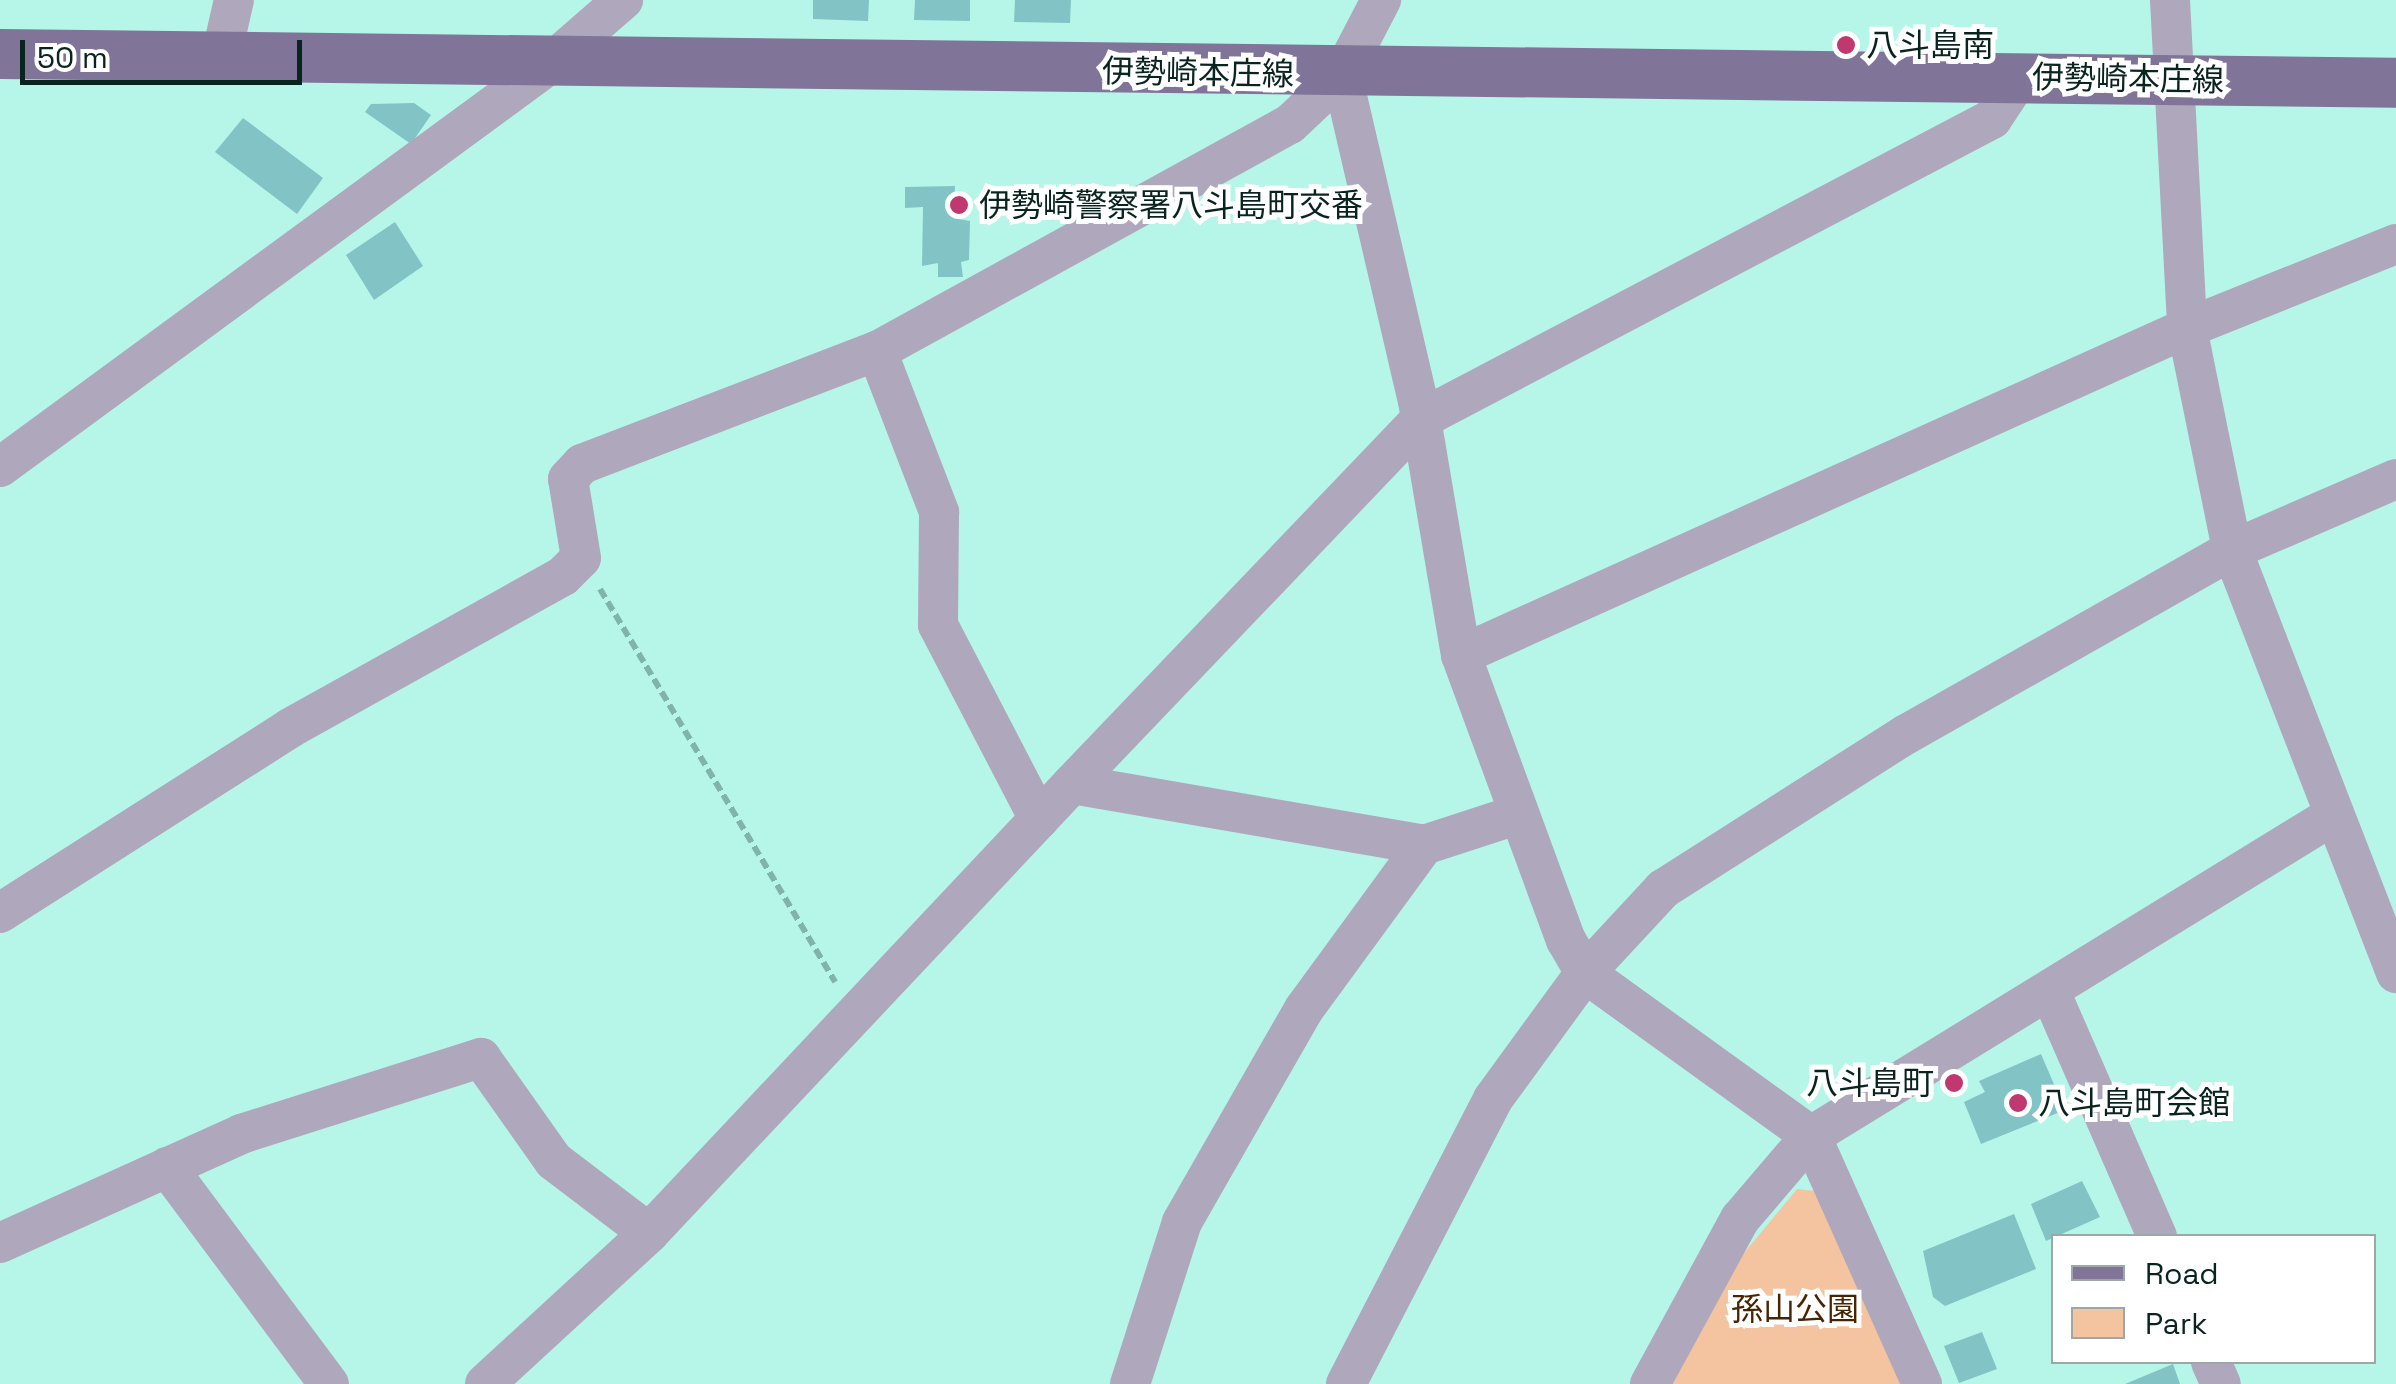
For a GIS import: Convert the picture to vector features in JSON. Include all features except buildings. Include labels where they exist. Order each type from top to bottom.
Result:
[{"type":"main road","name":"伊勢崎本庄線","points":[[0,54],[547,66],[2396,83]]},
{"type":"street","points":[[222,57],[234,0]]},
{"type":"street","points":[[0,467],[547,66],[623,0]]},
{"type":"street","points":[[0,913],[581,558],[568,479],[582,464],[877,351],[1290,124],[1342,75],[1380,0]]},
{"type":"street","points":[[2170,0],[2187,328],[2232,550],[2396,974]]},
{"type":"street","points":[[1342,75],[1421,419],[1461,654],[1519,814],[1586,973],[1811,1136],[1922,1384]]},
{"type":"street","points":[[489,1383],[649,1233],[853,1013],[1421,419],[1992,119],[2019,78]]},
{"type":"street","points":[[1461,654],[2187,328],[2396,244]]},
{"type":"street","points":[[877,351],[940,512],[938,625],[1039,819]]},
{"type":"street","points":[[1346,1384],[1493,1098],[1586,973],[1663,889],[1905,734],[2232,550],[2396,479]]},
{"type":"street","points":[[1072,784],[1424,845],[1519,814]]},
{"type":"street","points":[[1650,1384],[1740,1219],[1811,1136],[2052,996],[2332,816]]},
{"type":"street","points":[[1130,1384],[1182,1222],[1304,1008],[1424,845]]},
{"type":"street","points":[[2052,996],[2156,1234]]},
{"type":"street","points":[[0,1243],[241,1134],[482,1058],[554,1161],[649,1233]]},
{"type":"street","points":[[167,1167],[330,1384]]},
{"type":"path","points":[[581,558],[853,1013]]},
{"type":"green space","name":"孫山公園","points":[[1797,1189],[1825,1192],[1907,1384],[1673,1384],[1735,1264]]},
{"type":"place","name":"八斗島南","points":[[1846,45]]},
{"type":"place","name":"伊勢崎警察署八斗島町交番","points":[[959,205]]},
{"type":"place","name":"八斗島町","points":[[1954,1083]]},
{"type":"place","name":"八斗島町会館","points":[[2018,1103]]}]
